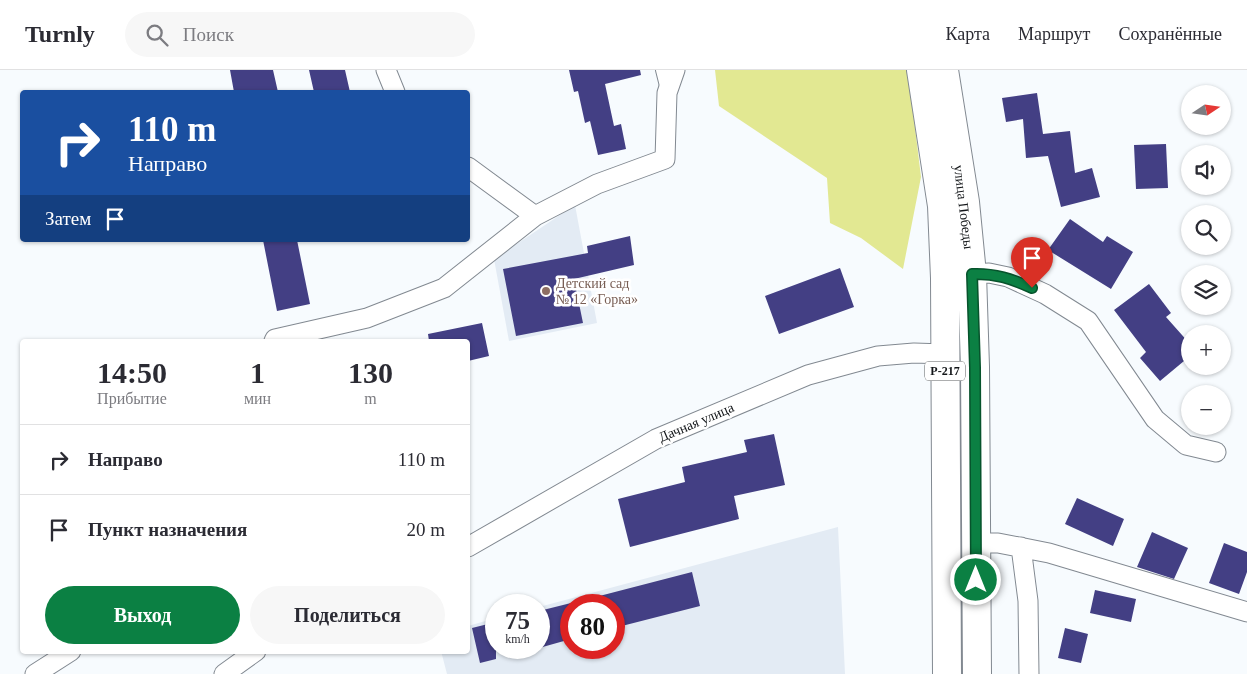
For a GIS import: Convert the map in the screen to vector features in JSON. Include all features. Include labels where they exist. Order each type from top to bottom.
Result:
[{"type":"highway","name":"улица Победы","points":[[921,70],[942,206],[945,278],[947,674]]},
{"type":"highway","name":"улица Победы","points":[[944,70],[965,202],[972,274],[975,368],[976,674]]},
{"type":"street","points":[[386,70],[393,90]]},
{"type":"street","points":[[275,339],[367,318],[444,288],[535,216],[597,184],[665,159],[667,93],[675,70]]},
{"type":"street","points":[[470,168],[535,216]]},
{"type":"street","points":[[972,274],[989,273],[1008,277],[1045,294],[1088,321],[1155,420],[1186,445],[1216,452]]},
{"type":"street","name":"Дачная улица","points":[[470,546],[656,439],[808,376],[878,356],[914,353],[945,354]]},
{"type":"street","points":[[976,543],[998,543],[1049,553],[1247,612]]},
{"type":"street","points":[[1021,548],[1028,601],[1030,674]]},
{"type":"street","points":[[35,674],[66,654]]},
{"type":"street","points":[[224,674],[252,654]]},
{"type":"lane","points":[[661,70],[667,93]]},
{"type":"shaded area","name":"Детский сад № 12 «Горка»","points":[[575,205],[597,323],[509,341],[494,259]]},
{"type":"shaded area","points":[[838,527],[845,674],[447,674],[442,654],[470,654],[470,625],[485,621],[485,659],[550,659],[550,604],[560,601],[560,659],[625,659],[625,594],[588,594]]},
{"type":"green space","points":[[715,70],[908,70],[921,177],[903,269],[861,238],[830,223],[827,178],[719,106]]},
{"type":"building","points":[[230,70],[273,70],[278,90],[234,90]]},
{"type":"building","points":[[309,70],[345,70],[350,90],[314,90]]},
{"type":"building","points":[[569,70],[640,70],[641,75],[605,84],[614,126],[621,124],[626,149],[598,155],[590,121],[585,123],[578,91],[574,92]]},
{"type":"building","points":[[1037,93],[1043,134],[1070,131],[1075,173],[1092,168],[1100,197],[1061,207],[1048,156],[1026,158],[1023,119],[1006,122],[1002,98]]},
{"type":"building","points":[[1166,144],[1168,188],[1136,189],[1134,145]]},
{"type":"building","points":[[1070,219],[1103,242],[1107,236],[1133,252],[1111,289],[1048,250]]},
{"type":"building","points":[[630,236],[634,265],[574,279],[583,323],[516,336],[503,269],[588,253],[587,246]]},
{"type":"building","points":[[263,242],[297,242],[310,304],[277,311]]},
{"type":"building","points":[[840,268],[854,307],[779,334],[765,296]]},
{"type":"building","points":[[1149,284],[1171,313],[1166,317],[1181,334],[1181,364],[1160,381],[1140,358],[1146,352],[1114,310]]},
{"type":"building","points":[[482,323],[489,356],[470,361],[470,339],[429,339],[428,334]]},
{"type":"building","points":[[774,434],[785,485],[734,496],[739,519],[630,547],[618,499],[685,482],[682,467],[747,452],[744,440]]},
{"type":"building","points":[[1077,498],[1124,519],[1113,546],[1065,524]]},
{"type":"building","points":[[1152,532],[1188,548],[1174,579],[1137,567]]},
{"type":"building","points":[[1224,543],[1247,552],[1247,572],[1239,594],[1209,583]]},
{"type":"building","points":[[692,572],[700,606],[625,625],[625,594],[607,594]]},
{"type":"building","points":[[1095,590],[1136,599],[1131,622],[1090,613]]},
{"type":"building","points":[[560,606],[560,642],[550,645],[550,608]]},
{"type":"building","points":[[485,625],[485,659],[496,659],[480,663],[472,628]]},
{"type":"building","points":[[1065,628],[1088,634],[1081,663],[1058,658]]},
{"type":"place","name":"Детский сад № 12 «Горка»","points":[[546,291]]},
{"type":"route","points":[[976,580],[975,368],[972,274],[989,273],[1008,277],[1032,288]]}]
